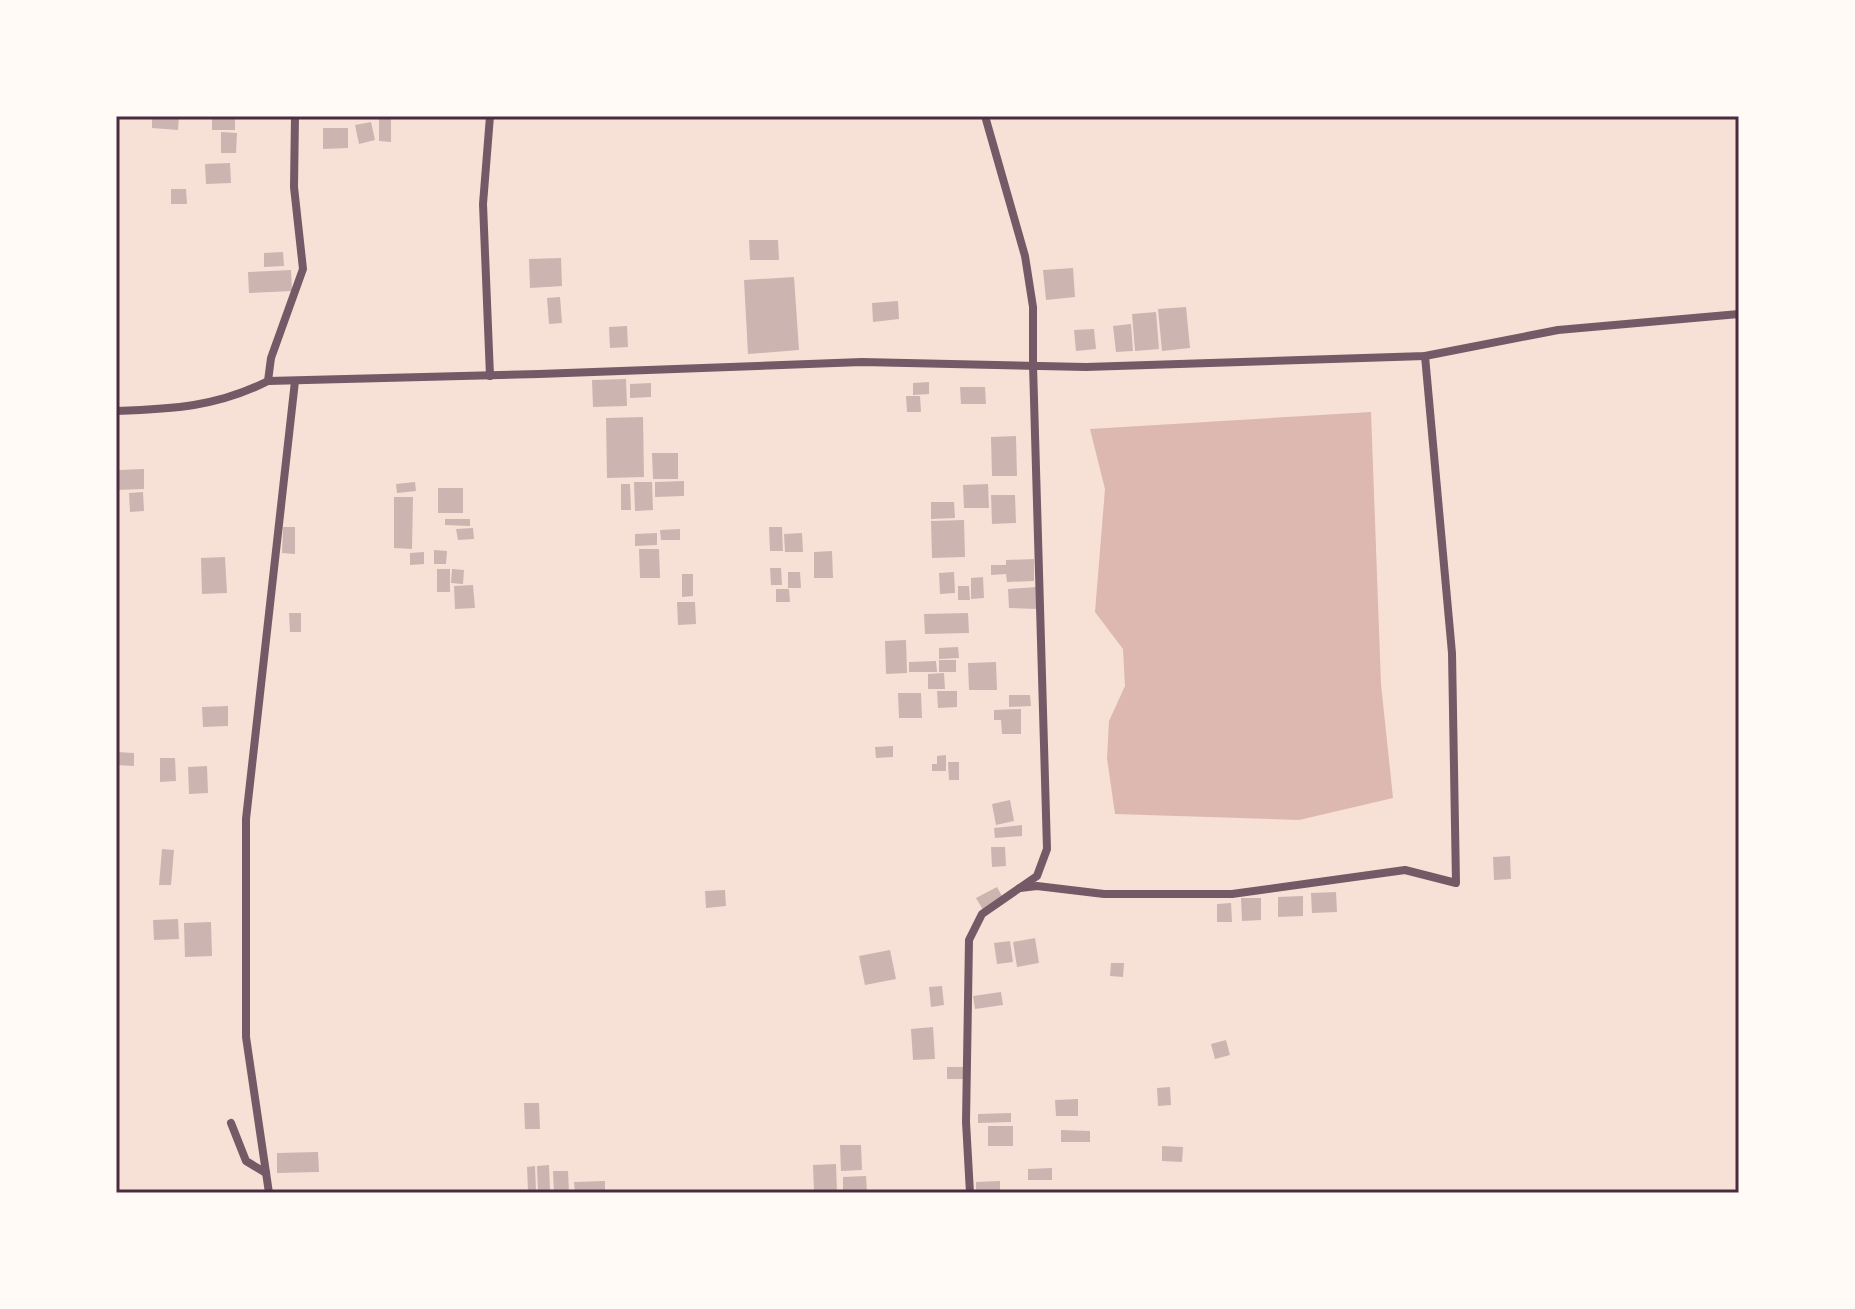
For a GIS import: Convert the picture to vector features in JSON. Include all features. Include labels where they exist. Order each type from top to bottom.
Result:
[{"type":"street","points":[[268,381],[271,358],[303,269],[294,187],[295,116]]},
{"type":"street","points":[[490,116],[483,204],[490,376]]},
{"type":"street","points":[[970,1193],[966,1122],[969,940],[982,914],[1037,876],[1047,849],[1033,307],[1025,256],[985,116]]},
{"type":"street","points":[[116,411],[202,405],[249,391],[268,381],[862,362],[1086,367],[1425,356],[1558,330],[1739,314]]},
{"type":"street","points":[[1019,888],[1037,886],[1104,894],[1232,894],[1405,870],[1456,883],[1452,653],[1425,356]]},
{"type":"street","points":[[269,1193],[246,1037],[246,819],[295,381]]},
{"type":"street","points":[[231,1123],[246,1161],[266,1173]]},
{"type":"shaded area","points":[[1371,412],[1381,684],[1393,798],[1299,820],[1115,814],[1107,758],[1109,721],[1125,686],[1123,649],[1095,612],[1105,489],[1090,429]]},
{"type":"building","points":[[152,116],[179,116],[178,130],[152,128]]},
{"type":"building","points":[[212,116],[235,116],[235,130],[212,130]]},
{"type":"building","points":[[379,119],[391,119],[391,142],[379,141]]},
{"type":"building","points":[[371,122],[375,140],[359,144],[355,125]]},
{"type":"building","points":[[323,128],[348,128],[348,148],[323,149]]},
{"type":"building","points":[[221,132],[237,133],[236,153],[221,153]]},
{"type":"building","points":[[230,163],[231,183],[206,184],[205,164]]},
{"type":"building","points":[[171,189],[186,189],[187,204],[171,204]]},
{"type":"building","points":[[749,240],[778,240],[779,260],[750,260]]},
{"type":"building","points":[[283,252],[284,266],[264,267],[264,253]]},
{"type":"building","points":[[561,258],[562,286],[530,288],[529,259]]},
{"type":"building","points":[[1073,268],[1075,297],[1046,300],[1043,270]]},
{"type":"building","points":[[291,270],[292,291],[249,293],[248,272]]},
{"type":"building","points":[[794,277],[799,350],[748,354],[744,280]]},
{"type":"building","points":[[560,297],[562,323],[549,324],[547,298]]},
{"type":"building","points":[[898,301],[899,319],[873,322],[872,303]]},
{"type":"building","points":[[1186,307],[1190,348],[1162,351],[1158,309]]},
{"type":"building","points":[[1156,312],[1159,349],[1135,351],[1132,314]]},
{"type":"building","points":[[1131,324],[1133,351],[1116,352],[1113,326]]},
{"type":"building","points":[[627,326],[628,347],[610,348],[609,327]]},
{"type":"building","points":[[1094,329],[1096,349],[1076,351],[1074,330]]},
{"type":"building","points":[[626,379],[627,406],[593,407],[592,380]]},
{"type":"building","points":[[929,382],[929,394],[913,395],[913,383]]},
{"type":"building","points":[[651,383],[651,397],[630,398],[630,384]]},
{"type":"building","points":[[960,387],[985,387],[986,404],[961,404]]},
{"type":"building","points":[[906,396],[920,396],[921,412],[907,412]]},
{"type":"building","points":[[643,417],[644,477],[607,478],[606,418]]},
{"type":"building","points":[[1016,436],[1017,476],[992,476],[991,437]]},
{"type":"building","points":[[652,453],[678,453],[678,479],[653,479]]},
{"type":"building","points":[[144,469],[144,489],[116,490],[119,470]]},
{"type":"building","points":[[684,481],[684,496],[655,497],[655,482]]},
{"type":"building","points":[[415,482],[416,491],[397,493],[396,484]]},
{"type":"building","points":[[634,482],[652,482],[653,510],[635,511]]},
{"type":"building","points":[[621,484],[630,484],[631,510],[621,510]]},
{"type":"building","points":[[988,484],[989,508],[964,508],[963,485]]},
{"type":"building","points":[[438,488],[463,488],[463,513],[438,513]]},
{"type":"building","points":[[143,492],[144,511],[130,512],[129,493]]},
{"type":"building","points":[[991,495],[1015,495],[1016,523],[992,524]]},
{"type":"building","points":[[394,497],[413,497],[412,549],[394,548]]},
{"type":"building","points":[[931,502],[954,502],[955,518],[931,519]]},
{"type":"building","points":[[445,519],[470,519],[470,526],[445,525]]},
{"type":"building","points":[[964,520],[965,557],[932,558],[931,521]]},
{"type":"building","points":[[283,527],[295,527],[295,554],[282,553]]},
{"type":"building","points":[[769,527],[782,527],[783,551],[770,551]]},
{"type":"building","points":[[473,528],[474,539],[458,540],[456,529]]},
{"type":"building","points":[[680,529],[680,540],[661,540],[660,530]]},
{"type":"building","points":[[657,533],[657,545],[635,546],[635,534]]},
{"type":"building","points":[[802,533],[803,552],[785,552],[784,534]]},
{"type":"building","points":[[639,549],[659,549],[660,578],[640,578]]},
{"type":"building","points":[[434,550],[447,551],[446,564],[434,564]]},
{"type":"building","points":[[832,551],[833,578],[814,578],[814,552]]},
{"type":"building","points":[[424,552],[424,564],[410,565],[410,553]]},
{"type":"building","points":[[225,557],[227,593],[202,594],[201,558]]},
{"type":"building","points":[[1034,559],[1034,581],[1007,582],[1006,574],[991,575],[991,565],[1006,565],[1006,560]]},
{"type":"building","points":[[770,568],[781,568],[782,585],[771,585]]},
{"type":"building","points":[[437,569],[450,569],[450,592],[437,592]]},
{"type":"building","points":[[452,569],[464,570],[463,584],[451,583]]},
{"type":"building","points":[[788,572],[800,572],[801,588],[788,588]]},
{"type":"building","points":[[954,572],[955,593],[940,594],[939,573]]},
{"type":"building","points":[[682,574],[693,574],[693,596],[682,597]]},
{"type":"building","points":[[983,577],[984,598],[971,599],[971,578]]},
{"type":"building","points":[[473,585],[475,608],[455,609],[454,586]]},
{"type":"building","points":[[958,586],[969,586],[970,600],[958,600]]},
{"type":"building","points":[[1037,587],[1038,609],[1009,608],[1008,589]]},
{"type":"building","points":[[776,589],[789,589],[790,602],[776,602]]},
{"type":"building","points":[[677,602],[695,602],[696,624],[678,625]]},
{"type":"building","points":[[289,613],[301,613],[301,632],[290,632]]},
{"type":"building","points":[[968,613],[969,633],[925,634],[924,614]]},
{"type":"building","points":[[906,640],[907,673],[886,674],[885,641]]},
{"type":"building","points":[[958,647],[959,658],[939,659],[939,648]]},
{"type":"building","points":[[939,660],[956,660],[956,672],[939,672]]},
{"type":"building","points":[[936,661],[937,672],[909,672],[909,662]]},
{"type":"building","points":[[996,662],[997,690],[969,690],[968,663]]},
{"type":"building","points":[[944,673],[945,689],[928,689],[928,674]]},
{"type":"building","points":[[937,691],[957,691],[957,707],[938,708]]},
{"type":"building","points":[[898,693],[921,693],[922,718],[899,718]]},
{"type":"building","points":[[1009,695],[1030,695],[1031,706],[1009,707]]},
{"type":"building","points":[[228,706],[228,726],[203,727],[202,707]]},
{"type":"building","points":[[1021,709],[1021,734],[1002,734],[1001,720],[994,720],[994,710]]},
{"type":"building","points":[[893,746],[893,757],[876,758],[875,747]]},
{"type":"building","points":[[116,752],[134,753],[134,766],[116,765]]},
{"type":"building","points":[[946,755],[946,771],[932,771],[932,764],[937,764],[937,756]]},
{"type":"building","points":[[160,758],[175,758],[176,781],[160,782]]},
{"type":"building","points":[[948,762],[959,762],[959,780],[949,780]]},
{"type":"building","points":[[207,766],[208,793],[189,794],[188,767]]},
{"type":"building","points":[[1010,800],[1014,821],[996,825],[992,804]]},
{"type":"building","points":[[1022,825],[1022,836],[995,838],[994,828]]},
{"type":"building","points":[[991,847],[1005,847],[1006,866],[992,867]]},
{"type":"building","points":[[162,849],[174,850],[171,885],[159,885]]},
{"type":"building","points":[[1510,856],[1511,879],[1494,880],[1493,857]]},
{"type":"building","points":[[997,887],[1003,898],[983,910],[976,898]]},
{"type":"building","points":[[725,890],[726,906],[706,908],[705,891]]},
{"type":"building","points":[[1336,892],[1337,912],[1312,913],[1311,893]]},
{"type":"building","points":[[1303,896],[1303,916],[1278,917],[1278,897]]},
{"type":"building","points":[[1241,898],[1261,898],[1261,920],[1242,921]]},
{"type":"building","points":[[1231,903],[1232,922],[1217,922],[1217,904]]},
{"type":"building","points":[[178,919],[179,939],[154,940],[153,920]]},
{"type":"building","points":[[211,922],[212,956],[185,957],[184,923]]},
{"type":"building","points":[[1035,938],[1039,963],[1017,967],[1013,942]]},
{"type":"building","points":[[1010,941],[1013,962],[997,964],[994,943]]},
{"type":"building","points":[[890,950],[896,979],[865,985],[859,956]]},
{"type":"building","points":[[1111,963],[1124,963],[1123,977],[1110,976]]},
{"type":"building","points":[[942,986],[944,1005],[931,1007],[929,987]]},
{"type":"building","points":[[1001,992],[1003,1005],[975,1009],[973,996]]},
{"type":"building","points":[[933,1027],[935,1059],[913,1060],[911,1029]]},
{"type":"building","points":[[1226,1040],[1230,1055],[1215,1059],[1211,1044]]},
{"type":"building","points":[[947,1067],[964,1067],[964,1079],[947,1079]]},
{"type":"building","points":[[1170,1087],[1171,1105],[1158,1106],[1157,1088]]},
{"type":"building","points":[[1078,1099],[1078,1116],[1056,1116],[1055,1100]]},
{"type":"building","points":[[524,1103],[539,1103],[540,1129],[525,1129]]},
{"type":"building","points":[[1011,1113],[1011,1122],[978,1123],[978,1114]]},
{"type":"building","points":[[988,1126],[1013,1126],[1013,1146],[988,1146]]},
{"type":"building","points":[[1061,1130],[1090,1131],[1090,1142],[1061,1142]]},
{"type":"building","points":[[840,1145],[861,1145],[862,1170],[841,1171]]},
{"type":"building","points":[[1162,1146],[1183,1147],[1182,1162],[1162,1161]]},
{"type":"building","points":[[318,1152],[319,1172],[277,1173],[277,1153]]},
{"type":"building","points":[[836,1164],[837,1193],[814,1193],[813,1165]]},
{"type":"building","points":[[549,1165],[550,1190],[538,1191],[537,1166]]},
{"type":"building","points":[[535,1166],[536,1191],[528,1191],[527,1167]]},
{"type":"building","points":[[1052,1168],[1052,1180],[1028,1180],[1028,1169]]},
{"type":"building","points":[[553,1171],[568,1171],[569,1193],[554,1193]]},
{"type":"building","points":[[866,1176],[867,1193],[843,1193],[843,1177]]},
{"type":"building","points":[[605,1181],[605,1193],[575,1193],[574,1182]]},
{"type":"building","points":[[1000,1181],[1000,1193],[976,1193],[976,1182]]}]
